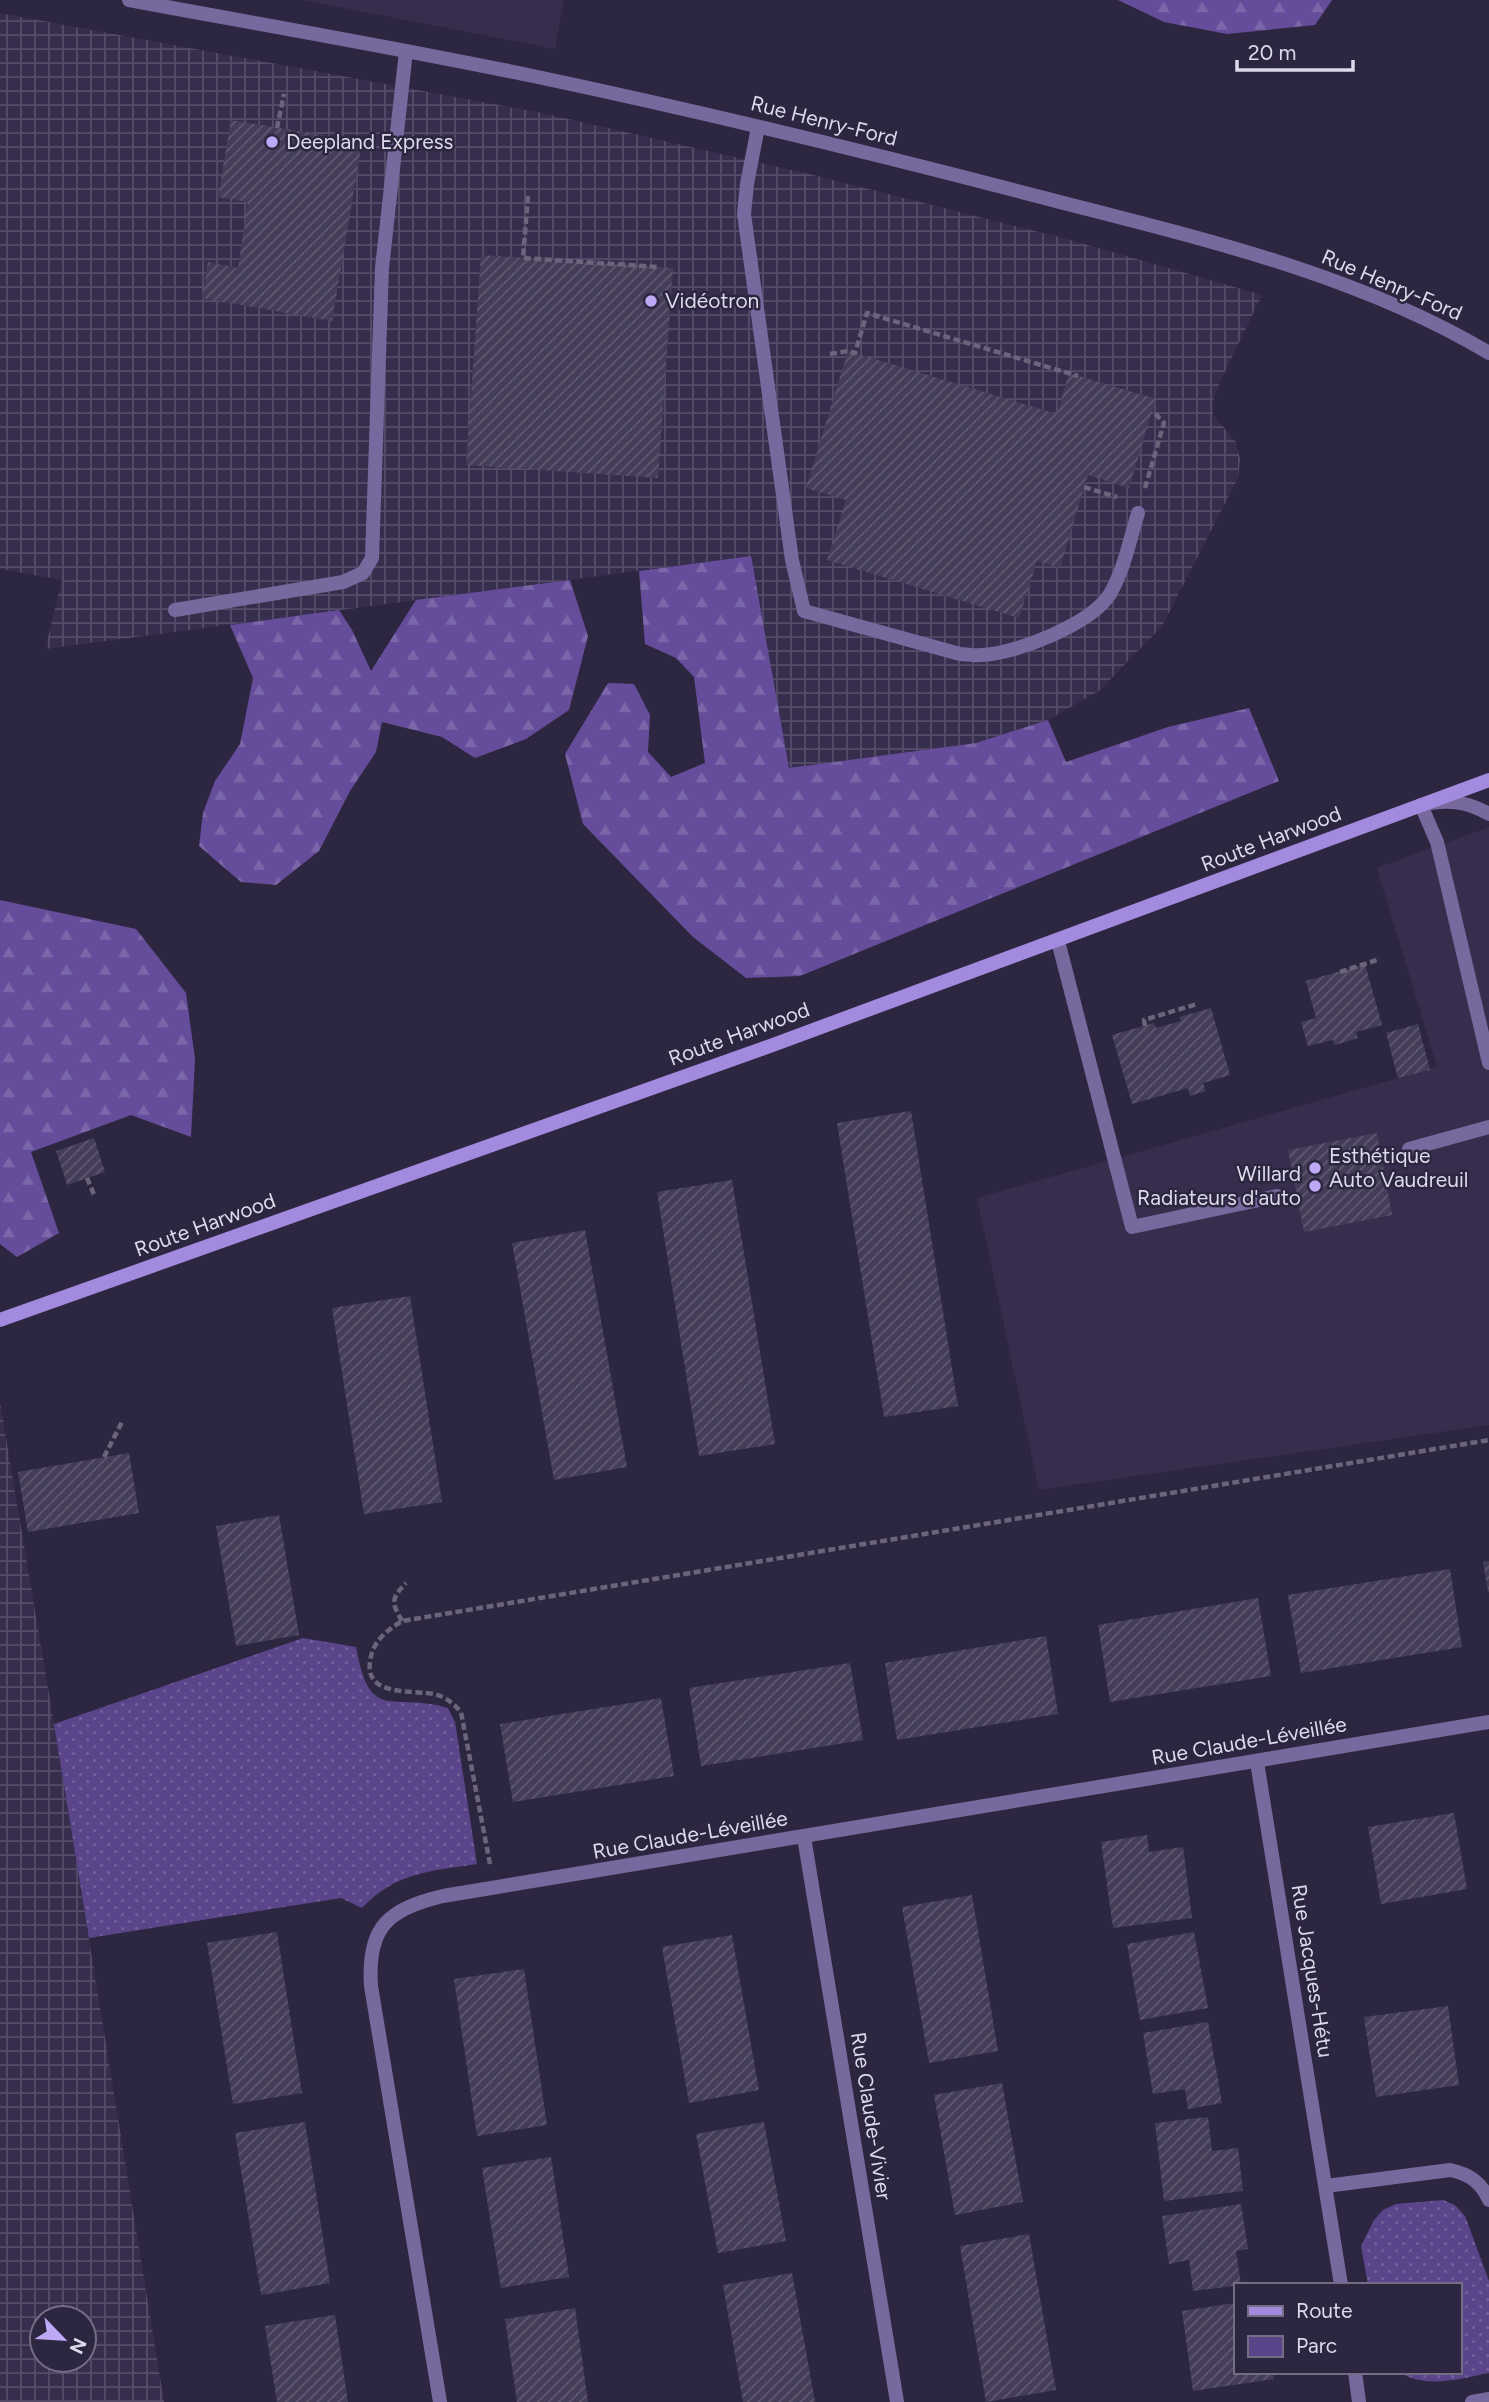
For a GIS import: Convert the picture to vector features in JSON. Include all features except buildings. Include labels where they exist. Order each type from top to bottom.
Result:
[{"type":"main road","name":"Route Harwood","points":[[0,1320],[771,1046],[1489,780]]},
{"type":"street","name":"Rue Henry-Ford","points":[[129,0],[406,51],[648,101],[1087,209],[1345,284],[1392,303],[1489,353]]},
{"type":"street","points":[[175,610],[343,582],[363,573],[372,558],[382,268],[406,51]]},
{"type":"street","points":[[758,127],[744,214],[792,560],[804,611],[960,654],[983,656],[1029,644],[1076,624],[1109,595],[1120,571],[1139,508]]},
{"type":"street","points":[[1489,814],[1455,801],[1441,800],[1421,805],[1437,842],[1489,1063]]},
{"type":"street","points":[[1058,941],[1132,1227],[1277,1196]]},
{"type":"street","points":[[1409,1149],[1489,1127]]},
{"type":"street","name":"Rue Claude-Léveillée","points":[[440,2402],[370,1986],[369,1966],[372,1951],[388,1919],[402,1908],[443,1896],[1489,1722]]},
{"type":"street","name":"Rue Jacques-Hétu","points":[[1257,1762],[1341,2283]]},
{"type":"street","name":"Rue Claude-Vivier","points":[[804,1837],[897,2402]]},
{"type":"street","points":[[1326,2186],[1450,2170],[1466,2174],[1478,2183],[1489,2200]]},
{"type":"street","points":[[1355,2374],[1359,2402]]},
{"type":"street","points":[[1472,2402],[1489,2399]]},
{"type":"path","points":[[277,128],[284,94]]},
{"type":"path","points":[[528,195],[523,258],[659,267]]},
{"type":"path","points":[[830,354],[848,351],[855,353],[867,313],[1078,376]]},
{"type":"path","points":[[1084,487],[1139,508],[1164,423],[1153,411]]},
{"type":"path","points":[[1340,972],[1380,959]]},
{"type":"path","points":[[1145,1026],[1143,1020],[1198,1004]]},
{"type":"path","points":[[88,1178],[95,1197]]},
{"type":"path","points":[[104,1457],[122,1422]]},
{"type":"path","points":[[490,1861],[461,1712],[452,1702],[435,1695],[388,1689],[374,1681],[369,1667],[372,1651],[384,1633],[402,1620],[1489,1440]]},
{"type":"path","points":[[402,1620],[393,1606],[394,1596],[406,1583]]},
{"type":"shaded area","points":[[303,0],[564,0],[555,49]]},
{"type":"shaded area","points":[[0,13],[542,113],[813,175],[1067,239],[1262,295],[1213,401],[1213,415],[1236,442],[1240,459],[1238,478],[1162,626],[1099,691],[1048,720],[976,743],[789,768],[750,556],[45,649],[62,580],[0,569]]},
{"type":"shaded area","points":[[1489,827],[1489,1425],[1039,1490],[977,1198],[1437,1067],[1377,868]]},
{"type":"shaded area","points":[[0,1402],[54,1724],[164,2402],[0,2402]]},
{"type":"green space","points":[[1118,0],[1332,0],[1315,25],[1227,34],[1164,22]]},
{"type":"green space","points":[[751,556],[789,768],[976,743],[1048,720],[1066,762],[1168,727],[1249,708],[1279,781],[800,976],[746,978],[693,937],[583,824],[565,754],[608,683],[634,684],[650,715],[648,752],[671,777],[705,763],[694,677],[676,658],[645,644],[639,571]]},
{"type":"green space","points":[[570,580],[588,636],[569,710],[526,739],[475,758],[442,737],[382,722],[376,752],[350,791],[319,851],[276,885],[241,882],[199,846],[203,813],[215,781],[240,744],[253,678],[230,625],[339,610],[352,630],[371,671],[416,600]]},
{"type":"green space","points":[[0,900],[136,929],[186,993],[195,1059],[191,1137],[131,1115],[31,1152],[59,1233],[17,1257],[0,1244]]},
{"type":"green space","points":[[303,1638],[356,1647],[368,1687],[376,1696],[386,1700],[448,1708],[455,1722],[477,1864],[401,1880],[375,1896],[362,1908],[341,1898],[89,1938],[54,1724]]},
{"type":"green space","points":[[1443,2200],[1455,2205],[1465,2216],[1489,2281],[1489,2373],[1443,2381],[1420,2380],[1403,2374],[1461,2374],[1461,2283],[1368,2283],[1361,2246],[1374,2220],[1383,2210],[1396,2204]]},
{"type":"place","name":"Deepland Express","points":[[272,142]]},
{"type":"place","name":"Vidéotron","points":[[651,301]]},
{"type":"place","name":"Esthétique Auto Vaudreuil","points":[[1315,1168]]},
{"type":"place","name":"Willard Radiateurs d'auto","points":[[1315,1186]]}]
